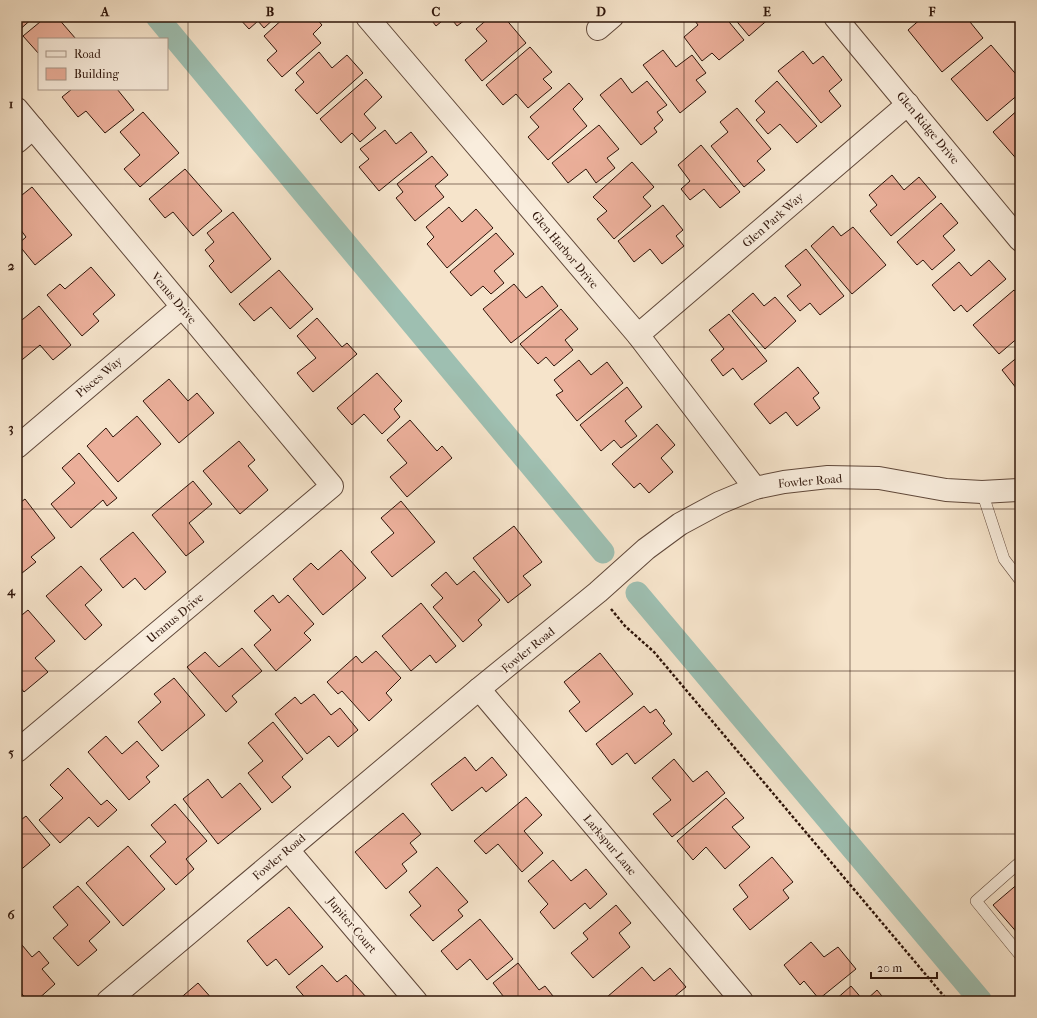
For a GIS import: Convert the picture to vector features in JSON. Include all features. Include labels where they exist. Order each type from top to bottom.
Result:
[{"type":"street","name":"Glen Harbor Drive","points":[[367,17],[638,335],[755,488]]},
{"type":"street","name":"Glen Ridge Drive","points":[[835,17],[1020,240]]},
{"type":"street","name":"Glen Park Way","points":[[638,335],[908,104]]},
{"type":"street","name":"Venus Drive","points":[[17,109],[332,486]]},
{"type":"street","points":[[17,142],[33,128]]},
{"type":"street","name":"Pisces Way","points":[[17,447],[182,307]]},
{"type":"street","name":"Fowler Road","points":[[108,1001],[479,689],[598,592],[646,549],[680,524],[719,503],[755,488],[784,482],[828,477],[879,478],[946,490],[982,492],[1020,490]]},
{"type":"street","name":"Uranus Drive","points":[[17,751],[332,486]]},
{"type":"street","name":"Larkspur Lane","points":[[479,689],[742,1001]]},
{"type":"street","name":"Jupiter Court","points":[[288,850],[416,1001]]},
{"type":"lane","points":[[982,492],[1004,559],[1020,580]]},
{"type":"lane","points":[[1020,862],[976,901],[1020,955]]},
{"type":"path","points":[[598,592],[625,626],[654,652],[948,1001]]},
{"type":"building","points":[[17,17],[34,17],[17,32]]},
{"type":"building","points":[[46,17],[57,17],[75,38],[38,38],[38,53],[23,36]]},
{"type":"building","points":[[238,17],[276,17],[264,28],[258,21],[249,29]]},
{"type":"building","points":[[285,17],[315,17],[322,25],[313,34],[321,43],[282,77],[267,60],[277,51],[264,36]]},
{"type":"building","points":[[429,17],[447,17],[436,26]]},
{"type":"building","points":[[450,17],[469,17],[457,26]]},
{"type":"building","points":[[490,17],[504,17],[526,43],[482,81],[465,60],[487,41],[476,29]]},
{"type":"building","points":[[692,17],[725,17],[744,40],[719,60],[712,53],[702,61],[684,37],[698,25]]},
{"type":"building","points":[[733,17],[771,17],[749,36]]},
{"type":"building","points":[[923,17],[966,17],[983,38],[942,72],[908,30]]},
{"type":"building","points":[[991,45],[1020,79],[1020,93],[987,121],[951,79]]},
{"type":"building","points":[[530,47],[552,72],[543,79],[552,88],[528,108],[516,94],[503,105],[486,85]]},
{"type":"building","points":[[663,50],[676,67],[692,55],[706,73],[696,80],[706,92],[680,113],[643,65]]},
{"type":"building","points":[[803,51],[813,64],[823,56],[842,80],[829,91],[841,106],[821,123],[778,71]]},
{"type":"building","points":[[319,52],[332,68],[347,55],[363,73],[317,114],[295,90],[304,82],[296,73]]},
{"type":"building","points":[[621,78],[632,93],[647,81],[667,105],[657,112],[663,120],[654,128],[657,132],[641,145],[600,95]]},
{"type":"building","points":[[366,79],[382,97],[364,114],[376,128],[360,142],[352,133],[341,143],[320,119]]},
{"type":"building","points":[[777,81],[817,126],[797,143],[780,124],[768,134],[756,120],[765,112],[755,101]]},
{"type":"building","points":[[569,83],[583,99],[573,109],[587,126],[548,160],[528,137],[539,127],[530,117]]},
{"type":"building","points":[[71,90],[118,90],[134,110],[105,133],[86,111],[78,117],[62,97]]},
{"type":"building","points":[[737,108],[771,149],[757,161],[765,170],[744,187],[711,146],[728,132],[720,122]]},
{"type":"building","points":[[1020,108],[1020,163],[993,132]]},
{"type":"building","points":[[143,112],[179,153],[140,187],[124,169],[140,155],[120,132]]},
{"type":"building","points":[[599,125],[619,149],[607,158],[615,168],[596,183],[586,169],[568,183],[552,163]]},
{"type":"building","points":[[385,130],[396,144],[411,132],[427,152],[379,191],[359,167],[369,159],[360,149]]},
{"type":"building","points":[[701,145],[740,192],[720,208],[704,189],[690,200],[681,189],[690,181],[678,165]]},
{"type":"building","points":[[432,156],[448,175],[435,186],[444,197],[415,221],[396,198],[403,192],[397,184]]},
{"type":"building","points":[[632,162],[654,187],[643,197],[651,206],[614,239],[597,219],[607,211],[593,197]]},
{"type":"building","points":[[185,169],[222,211],[193,236],[173,212],[165,218],[149,199]]},
{"type":"building","points":[[892,175],[904,190],[919,177],[936,197],[891,236],[870,211],[877,205],[869,195]]},
{"type":"building","points":[[32,187],[72,235],[35,265],[18,244],[26,237],[17,225],[17,221],[21,218],[17,213],[17,199]]},
{"type":"building","points":[[941,203],[958,223],[943,236],[955,250],[932,270],[923,260],[917,265],[897,242]]},
{"type":"building","points":[[663,205],[683,230],[676,236],[684,246],[662,264],[650,249],[634,262],[618,241]]},
{"type":"building","points":[[449,207],[462,222],[476,209],[493,228],[447,268],[427,244],[434,237],[426,227]]},
{"type":"building","points":[[233,212],[271,259],[231,293],[209,266],[214,261],[205,250],[214,242],[207,233]]},
{"type":"building","points":[[833,226],[841,236],[853,227],[886,265],[852,294],[811,246]]},
{"type":"building","points":[[496,233],[514,254],[494,271],[504,283],[491,294],[483,286],[471,296],[450,272]]},
{"type":"building","points":[[806,249],[844,296],[820,315],[810,303],[800,311],[787,296],[801,285],[785,266]]},
{"type":"building","points":[[989,260],[1006,279],[967,312],[961,305],[954,311],[932,285],[959,262],[971,276]]},
{"type":"building","points":[[91,267],[115,295],[93,314],[99,321],[82,336],[47,295],[60,284],[65,289]]},
{"type":"building","points":[[279,270],[313,309],[290,329],[271,307],[254,321],[239,304]]},
{"type":"building","points":[[514,284],[526,298],[542,286],[558,306],[511,343],[483,309]]},
{"type":"building","points":[[1014,290],[1020,297],[1020,319],[1018,321],[1020,323],[1020,336],[999,354],[973,325]]},
{"type":"building","points":[[753,293],[764,306],[775,297],[796,321],[765,349],[732,311]]},
{"type":"building","points":[[39,306],[71,345],[53,360],[40,345],[17,364],[17,324]]},
{"type":"building","points":[[561,309],[578,329],[565,340],[573,350],[554,366],[546,357],[538,364],[520,344]]},
{"type":"building","points":[[729,314],[767,361],[742,380],[733,368],[723,376],[711,360],[724,349],[709,330]]},
{"type":"building","points":[[317,318],[342,347],[347,343],[357,354],[313,392],[297,373],[316,358],[297,336]]},
{"type":"building","points":[[1020,355],[1020,393],[1002,370]]},
{"type":"building","points":[[579,360],[591,375],[607,362],[623,383],[577,421],[556,395],[563,391],[554,380]]},
{"type":"building","points":[[798,367],[819,393],[813,398],[820,408],[797,426],[786,412],[770,424],[754,404]]},
{"type":"building","points":[[377,373],[402,401],[394,409],[400,417],[382,434],[364,414],[352,425],[337,408]]},
{"type":"building","points":[[169,379],[188,401],[197,393],[214,413],[179,443],[143,401]]},
{"type":"building","points":[[627,387],[642,407],[625,421],[637,436],[621,448],[614,440],[601,451],[580,425]]},
{"type":"building","points":[[137,416],[161,444],[118,482],[87,446],[106,428],[113,437]]},
{"type":"building","points":[[410,420],[437,451],[442,446],[452,458],[407,497],[390,477],[407,463],[387,440]]},
{"type":"building","points":[[657,424],[675,445],[661,458],[673,472],[649,493],[640,483],[634,488],[612,464]]},
{"type":"building","points":[[239,441],[255,460],[248,466],[268,490],[240,514],[203,471]]},
{"type":"building","points":[[79,453],[117,498],[107,506],[103,500],[71,528],[51,504],[75,483],[62,468]]},
{"type":"building","points":[[193,481],[212,504],[189,523],[204,542],[186,556],[152,515]]},
{"type":"building","points":[[25,499],[55,538],[31,557],[36,562],[17,577],[17,505]]},
{"type":"building","points":[[401,501],[435,542],[392,577],[371,552],[394,533],[381,518]]},
{"type":"building","points":[[514,526],[542,562],[523,576],[531,585],[508,603],[473,558]]},
{"type":"building","points":[[133,532],[166,572],[145,590],[135,578],[123,588],[100,559]]},
{"type":"building","points":[[341,550],[366,578],[323,615],[293,579],[311,563],[318,570]]},
{"type":"building","points":[[81,566],[102,590],[85,605],[102,625],[85,640],[46,596]]},
{"type":"building","points":[[474,571],[500,600],[478,620],[482,625],[463,642],[433,607],[443,598],[431,585],[446,572],[457,585]]},
{"type":"building","points":[[273,595],[279,603],[288,595],[314,624],[304,633],[311,640],[276,671],[254,645],[271,630],[254,611]]},
{"type":"building","points":[[421,603],[456,646],[436,663],[430,655],[411,671],[382,636]]},
{"type":"building","points":[[28,610],[55,641],[35,658],[48,672],[24,692],[17,683],[17,619]]},
{"type":"building","points":[[242,648],[262,671],[232,696],[237,702],[226,712],[187,667],[205,652],[219,667]]},
{"type":"building","points":[[376,651],[401,678],[386,693],[392,700],[369,721],[342,691],[338,694],[327,682],[356,656],[362,663]]},
{"type":"building","points":[[600,653],[633,694],[586,732],[569,711],[580,702],[564,682]]},
{"type":"building","points":[[174,678],[205,715],[162,751],[138,722],[161,702],[154,694]]},
{"type":"building","points":[[314,694],[331,715],[340,708],[358,730],[338,747],[329,736],[307,754],[275,714],[295,697],[301,704]]},
{"type":"building","points":[[644,706],[650,713],[656,709],[665,721],[663,723],[672,734],[635,764],[627,753],[612,765],[596,744]]},
{"type":"building","points":[[273,722],[303,759],[282,777],[291,787],[272,803],[248,773],[263,761],[248,743]]},
{"type":"building","points":[[106,736],[122,754],[137,741],[159,766],[146,777],[150,782],[129,800],[88,752]]},
{"type":"building","points":[[465,757],[476,771],[492,757],[507,775],[486,792],[482,787],[452,811],[431,784]]},
{"type":"building","points":[[674,759],[693,782],[707,771],[725,793],[672,837],[653,814],[671,800],[652,778]]},
{"type":"building","points":[[68,768],[101,805],[107,800],[117,810],[98,827],[89,817],[60,843],[39,820],[63,798],[50,785]]},
{"type":"building","points":[[208,779],[222,798],[240,783],[261,809],[218,844],[183,799]]},
{"type":"building","points":[[526,797],[542,815],[524,831],[543,853],[522,872],[498,844],[486,854],[474,841]]},
{"type":"building","points":[[726,798],[744,818],[732,827],[750,847],[725,869],[706,847],[693,860],[677,841]]},
{"type":"building","points":[[175,804],[207,841],[186,859],[194,869],[176,885],[150,856],[166,842],[151,825]]},
{"type":"building","points":[[403,813],[421,834],[410,843],[417,852],[402,864],[407,871],[386,889],[355,852]]},
{"type":"building","points":[[26,816],[50,845],[17,873],[17,823]]},
{"type":"building","points":[[128,846],[165,889],[123,926],[86,883]]},
{"type":"building","points":[[772,857],[793,882],[783,890],[789,898],[750,930],[733,909],[748,897],[739,885]]},
{"type":"building","points":[[553,860],[571,881],[586,869],[607,894],[590,909],[585,903],[554,929],[540,912],[548,904],[528,881]]},
{"type":"building","points":[[437,867],[468,902],[458,910],[463,916],[433,941],[410,915],[421,906],[409,892]]},
{"type":"building","points":[[1020,882],[1020,936],[993,905]]},
{"type":"building","points":[[78,886],[110,922],[89,941],[97,950],[78,966],[53,938],[68,925],[53,907]]},
{"type":"building","points":[[616,905],[631,923],[619,933],[630,947],[593,978],[571,953],[588,939],[583,933]]},
{"type":"building","points":[[289,907],[323,947],[289,975],[276,959],[267,966],[247,941]]},
{"type":"building","points":[[480,919],[513,959],[487,980],[470,959],[457,970],[441,951]]},
{"type":"building","points":[[17,939],[32,957],[39,951],[49,963],[42,969],[55,984],[36,1001],[28,1001],[17,988]]},
{"type":"building","points":[[811,942],[824,957],[838,947],[856,969],[819,999],[804,981],[800,985],[784,965]]},
{"type":"building","points":[[518,963],[539,990],[545,986],[553,996],[547,1001],[507,1001],[493,983]]},
{"type":"building","points":[[322,965],[337,982],[346,975],[367,998],[363,1001],[308,1001],[296,987]]},
{"type":"building","points":[[642,967],[654,981],[670,968],[686,987],[669,1001],[611,1001],[607,997]]},
{"type":"building","points":[[198,983],[214,1001],[177,1001]]},
{"type":"building","points":[[851,986],[864,1001],[834,1001]]},
{"type":"building","points":[[877,990],[886,1001],[865,1001]]},
{"type":"waterway","points":[[157,17],[603,552]]},
{"type":"waterway","points":[[637,593],[981,1001]]}]
